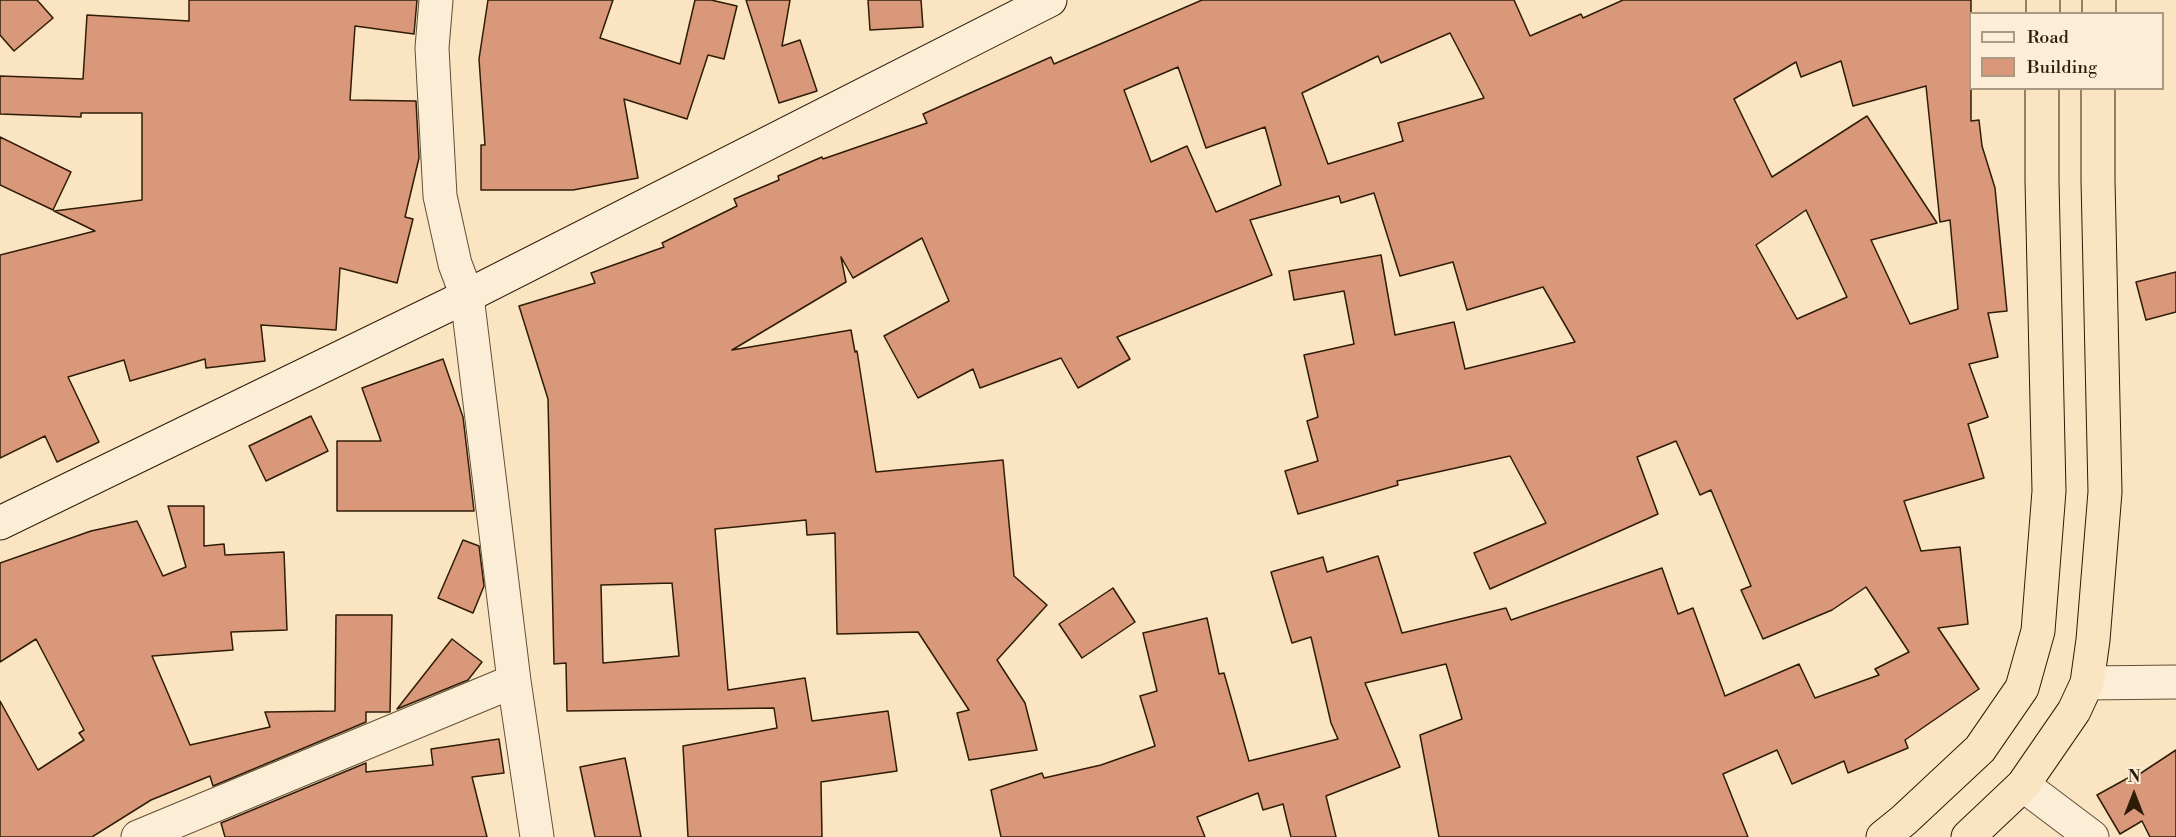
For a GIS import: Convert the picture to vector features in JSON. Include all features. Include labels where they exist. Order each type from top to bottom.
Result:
[{"type":"highway","points":[[1883,837],[1980,749],[2022,688],[2038,631],[2049,491],[2042,90]]},
{"type":"highway","points":[[1968,837],[2023,785],[2074,711],[2086,683],[2093,640],[2105,492],[2098,90]]},
{"type":"street","points":[[436,0],[432,48],[440,196],[455,264],[467,296],[514,681],[537,837]]},
{"type":"street","points":[[0,523],[467,296],[1050,0]]},
{"type":"street","points":[[138,837],[514,681]]},
{"type":"street","points":[[2086,683],[2176,682]]},
{"type":"street","points":[[2023,785],[2092,837]]},
{"type":"building","points":[[0,0],[37,0],[53,18],[14,51],[0,35]]},
{"type":"building","points":[[189,0],[417,0],[414,34],[355,26],[350,100],[416,101],[419,158],[405,217],[413,219],[397,283],[340,268],[336,330],[261,325],[265,361],[206,368],[205,359],[130,381],[124,360],[68,377],[99,442],[57,462],[45,436],[0,458],[0,255],[95,231],[54,211],[142,200],[142,113],[81,113],[81,117],[0,114],[0,76],[83,79],[87,15],[189,21]]},
{"type":"building","points":[[488,0],[613,0],[600,38],[680,64],[695,0],[711,0],[737,6],[724,59],[708,55],[687,119],[624,99],[638,178],[573,190],[481,190],[481,145],[485,145],[479,59]]},
{"type":"building","points":[[746,0],[790,0],[782,46],[800,40],[817,91],[779,103]]},
{"type":"building","points":[[868,0],[921,0],[923,27],[870,30]]},
{"type":"building","points":[[1202,0],[1514,0],[1530,36],[1581,14],[1583,18],[1623,0],[1971,0],[1969,90],[1971,90],[1971,121],[1979,120],[1982,146],[1995,188],[2007,311],[1988,313],[1998,357],[1969,364],[1988,417],[1968,424],[1984,478],[1904,501],[1921,551],[1960,547],[1968,624],[1938,628],[1979,689],[1905,740],[1908,748],[1848,773],[1844,761],[1792,784],[1777,750],[1723,774],[1748,837],[1439,837],[1420,735],[1462,719],[1446,664],[1365,683],[1400,767],[1326,796],[1336,837],[1291,837],[1283,804],[1263,810],[1258,793],[1197,817],[1205,837],[1001,837],[991,790],[1042,773],[1044,778],[1101,765],[1155,746],[1140,696],[1157,691],[1143,633],[1207,618],[1219,674],[1224,673],[1249,761],[1338,739],[1331,723],[1311,637],[1292,643],[1271,572],[1323,557],[1327,572],[1378,556],[1402,633],[1506,608],[1511,620],[1662,568],[1678,614],[1693,608],[1725,696],[1799,664],[1815,698],[1879,675],[1875,669],[1909,652],[1866,587],[1832,610],[1763,639],[1741,590],[1751,586],[1711,490],[1700,495],[1676,441],[1637,457],[1658,514],[1490,589],[1474,553],[1546,523],[1510,456],[1397,481],[1398,485],[1298,514],[1285,471],[1318,461],[1307,421],[1318,417],[1304,355],[1354,344],[1344,291],[1294,300],[1289,271],[1381,255],[1395,335],[1454,322],[1465,369],[1575,342],[1543,287],[1467,310],[1453,262],[1400,276],[1374,193],[1341,203],[1339,196],[1250,220],[1272,275],[1117,337],[1130,359],[1078,388],[1061,358],[980,388],[973,369],[918,398],[884,336],[949,301],[922,238],[853,278],[841,257],[846,282],[732,350],[851,330],[855,352],[857,351],[876,472],[1003,460],[1014,576],[1047,605],[997,660],[1025,703],[1037,750],[969,760],[957,713],[969,710],[918,632],[837,634],[835,533],[807,535],[806,520],[715,529],[728,690],[805,678],[812,721],[888,711],[897,771],[821,782],[822,837],[688,837],[683,746],[777,728],[774,708],[567,711],[566,663],[554,664],[548,399],[519,306],[595,283],[591,273],[664,247],[662,243],[737,206],[734,199],[779,180],[778,176],[822,157],[823,159],[927,123],[923,114],[1051,57],[1054,64]],"holes":[[[1450,33],[1484,98],[1398,123],[1403,141],[1328,164],[1302,93],[1378,56],[1381,63]],[[1841,61],[1853,106],[1926,86],[1940,222],[1950,220],[1958,309],[1910,324],[1871,240],[1937,223],[1867,116],[1772,177],[1734,99],[1796,62],[1801,77]],[[1178,67],[1206,148],[1265,127],[1281,185],[1216,212],[1187,146],[1151,162],[1124,90]],[[1806,210],[1847,297],[1797,319],[1756,245]],[[672,583],[679,656],[603,663],[601,585]]]},
{"type":"building","points":[[0,137],[71,172],[53,210],[0,185]]},
{"type":"building","points":[[2176,272],[2176,312],[2146,320],[2136,282]]},
{"type":"building","points":[[443,359],[463,417],[474,511],[337,511],[337,441],[381,441],[362,388]]},
{"type":"building","points":[[311,416],[328,451],[266,481],[249,446]]},
{"type":"building","points":[[168,506],[204,506],[204,546],[224,544],[225,555],[284,552],[287,630],[231,632],[233,650],[152,656],[190,745],[270,727],[265,712],[335,711],[336,615],[392,615],[390,712],[366,712],[366,722],[213,786],[210,776],[151,800],[92,837],[0,837],[0,701],[38,770],[84,740],[79,733],[84,730],[36,639],[0,662],[0,563],[91,531],[137,521],[163,576],[186,567]]},
{"type":"building","points":[[463,540],[479,546],[484,586],[473,613],[438,598]]},
{"type":"building","points":[[1113,588],[1135,622],[1082,658],[1059,624]]},
{"type":"building","points":[[452,639],[482,662],[468,680],[397,709]]},
{"type":"building","points":[[499,739],[504,773],[472,777],[487,837],[225,837],[221,823],[366,763],[366,772],[433,765],[431,749]]},
{"type":"building","points":[[2176,750],[2176,837],[2150,837],[2142,821],[2120,834],[2097,795],[2137,773],[2138,775]]},
{"type":"building","points":[[625,758],[641,837],[595,837],[580,767]]}]
